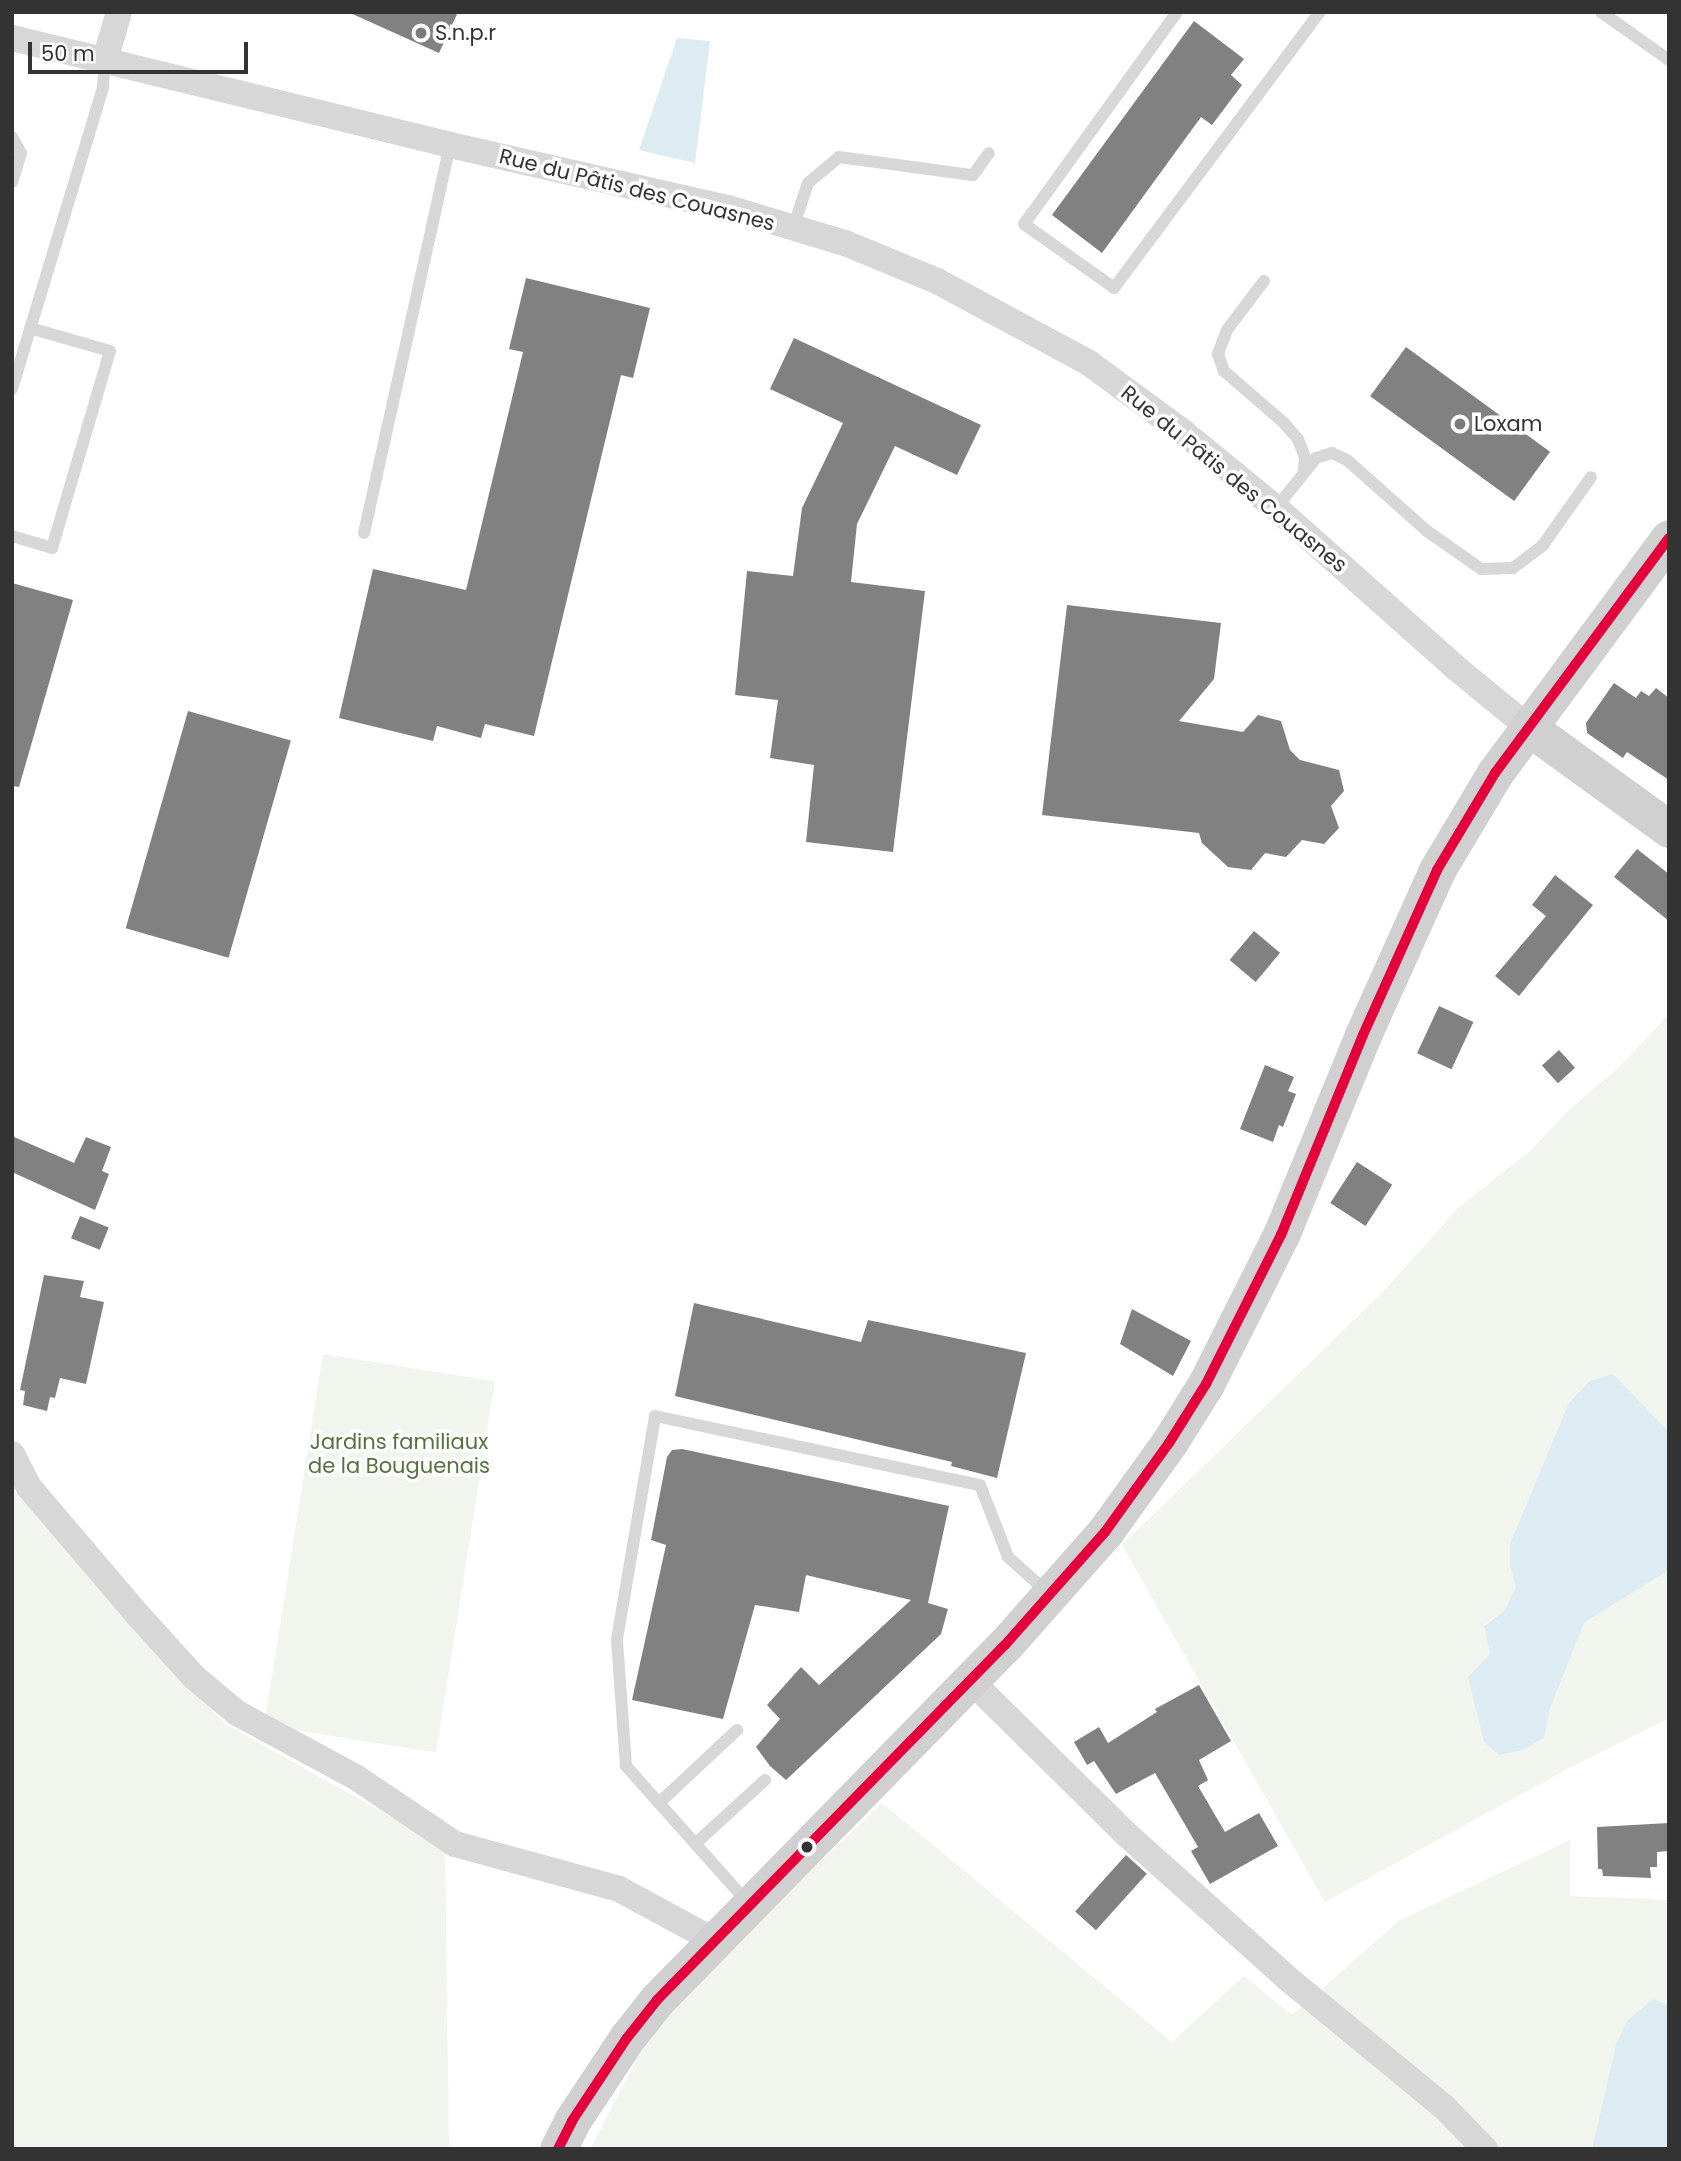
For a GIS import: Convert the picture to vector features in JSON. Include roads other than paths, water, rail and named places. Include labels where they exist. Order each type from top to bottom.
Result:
[{"type":"main road","points":[[558,2149],[572,2121],[627,2038],[657,2000],[971,1681],[1050,1595],[1136,1492],[1206,1384],[1281,1235],[1363,1035],[1437,870],[1495,773],[1669,538]]},
{"type":"main road","name":"Rue du Pâtis des Couasnes","points":[[1528,727],[1669,830]]},
{"type":"street","points":[[105,60],[119,12]]},
{"type":"street","name":"Rue du Pâtis des Couasnes","points":[[12,38],[450,145],[728,208],[856,247],[937,281],[1088,363],[1182,432],[1276,508],[1456,668],[1528,727]]},
{"type":"street","points":[[12,1454],[28,1486],[128,1603],[194,1676],[237,1713],[357,1778],[455,1844],[619,1889],[715,1941]]},
{"type":"street","points":[[971,1681],[1125,1833],[1287,1978],[1444,2107],[1485,2149]]},
{"type":"lane","points":[[1177,12],[1024,224],[1114,289],[1320,12]]},
{"type":"lane","points":[[1601,12],[1669,60]]},
{"type":"lane","points":[[12,389],[103,87],[105,60]]},
{"type":"lane","points":[[12,137],[21,153],[12,182]]},
{"type":"lane","points":[[364,533],[450,145]]},
{"type":"lane","points":[[793,228],[808,183],[839,157],[973,175],[989,153]]},
{"type":"lane","points":[[1264,281],[1227,330],[1218,354],[1224,371],[1284,423],[1298,439],[1305,457],[1304,471]]},
{"type":"lane","points":[[12,536],[52,548],[110,351],[30,328]]},
{"type":"lane","points":[[1276,508],[1304,471],[1322,454],[1332,453],[1346,460],[1427,531],[1481,569],[1513,568],[1543,545],[1591,477]]},
{"type":"lane","points":[[749,1905],[626,1766],[617,1639],[655,1416],[980,1485],[1008,1556],[1050,1595]]},
{"type":"lane","points":[[659,1803],[737,1730]]},
{"type":"lane","points":[[695,1844],[765,1780]]},
{"type":"place","name":"S.n.p.r","points":[[421,33]]},
{"type":"place","name":"Loxam","points":[[1460,424]]},
{"type":"park label","name":"Jardins familiaux de la Bouguenais","points":[[399,1454]]}]
